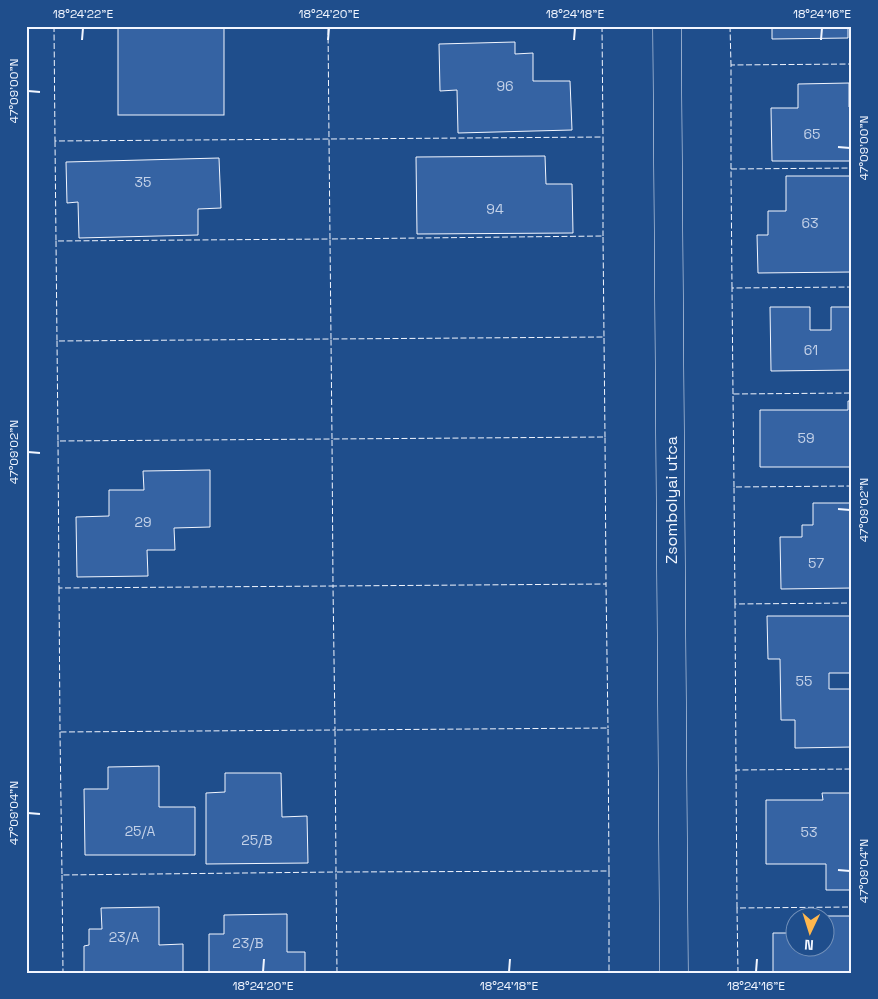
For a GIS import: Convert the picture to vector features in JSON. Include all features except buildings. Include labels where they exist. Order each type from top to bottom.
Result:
[{"type":"street","name":"Zsombolyai utca","points":[[667,26],[674,973]]},
{"type":"fence","points":[[54,26],[55,141],[329,139],[328,26]]},
{"type":"fence","points":[[602,26],[603,137]]},
{"type":"fence","points":[[730,26],[731,65]]},
{"type":"fence","points":[[731,169],[731,65],[852,64]]},
{"type":"fence","points":[[55,141],[56,241],[330,239],[329,139],[603,137],[603,236]]},
{"type":"fence","points":[[732,288],[731,169],[852,168]]},
{"type":"fence","points":[[56,241],[57,341],[331,339],[330,239],[603,236],[604,337]]},
{"type":"fence","points":[[733,394],[732,288],[852,287]]},
{"type":"fence","points":[[57,341],[58,441],[332,439],[331,339],[604,337],[605,437]]},
{"type":"fence","points":[[734,487],[733,394],[852,393]]},
{"type":"fence","points":[[58,441],[59,588],[333,586],[332,439],[605,437],[606,584]]},
{"type":"fence","points":[[735,604],[734,487],[852,486]]},
{"type":"fence","points":[[59,588],[60,732],[335,730],[333,586],[606,584],[608,728]]},
{"type":"fence","points":[[736,770],[735,604],[852,603]]},
{"type":"fence","points":[[60,732],[62,875],[336,872],[335,730],[608,728],[609,871]]},
{"type":"fence","points":[[737,908],[736,770],[852,769]]},
{"type":"fence","points":[[337,973],[336,872],[609,871],[609,973]]},
{"type":"fence","points":[[62,875],[63,973]]},
{"type":"fence","points":[[738,973],[737,908],[852,907]]}]
